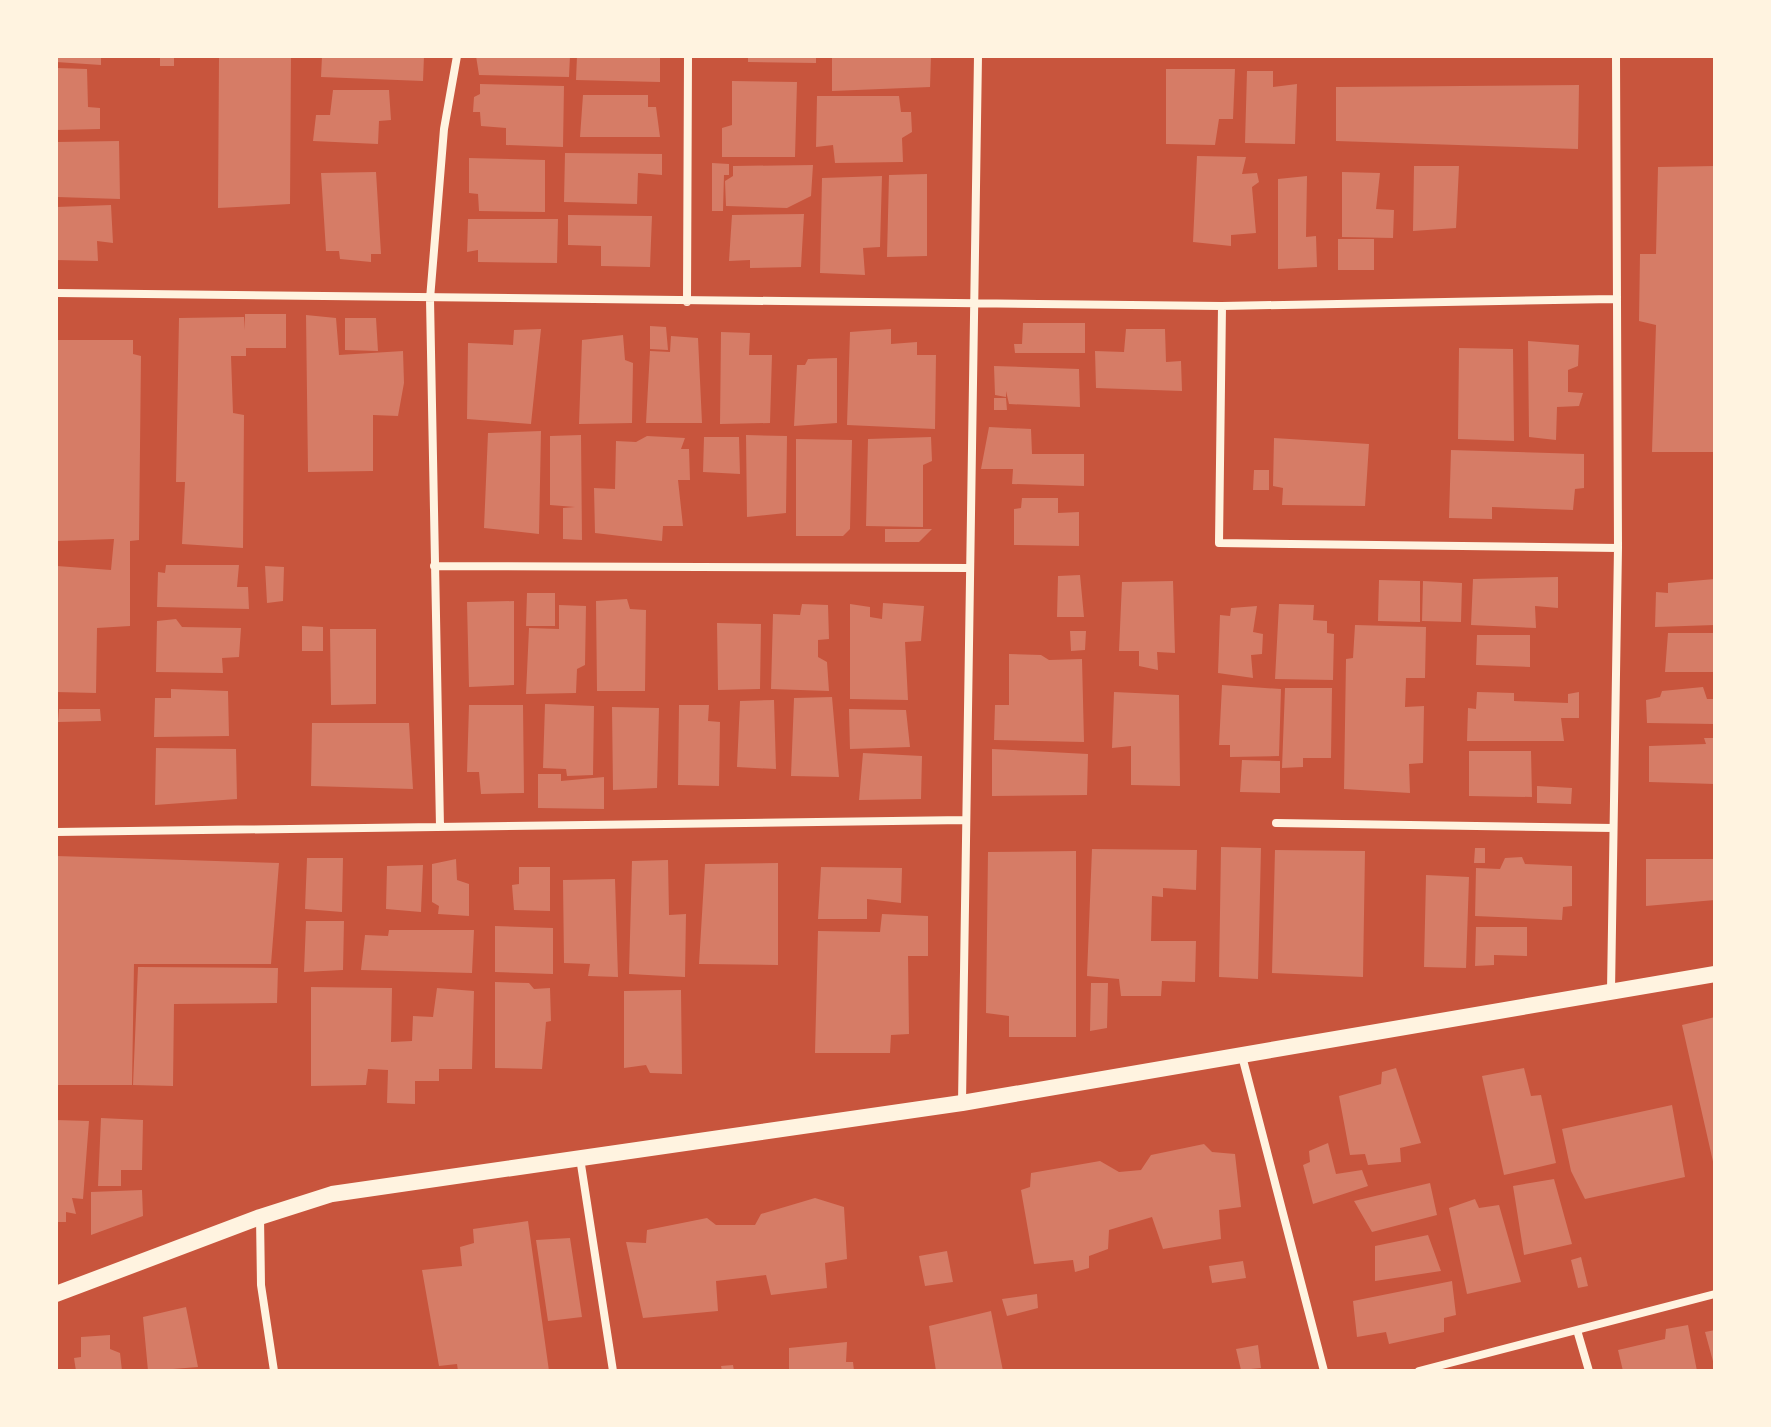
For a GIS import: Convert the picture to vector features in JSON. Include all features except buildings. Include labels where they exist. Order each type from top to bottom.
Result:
[{"type":"main road","points":[[56,1294],[260,1217],[332,1194],[962,1103],[1715,974]]},
{"type":"street","points":[[440,827],[430,299],[444,129],[457,56]]},
{"type":"street","points":[[687,302],[688,56]]},
{"type":"street","points":[[962,1103],[978,56]]},
{"type":"street","points":[[1611,991],[1618,548],[1614,299],[1616,56]]},
{"type":"street","points":[[56,293],[1222,306],[1614,299]]},
{"type":"street","points":[[1222,306],[1219,543],[1618,548]]},
{"type":"street","points":[[434,566],[970,568]]},
{"type":"street","points":[[56,832],[966,820]]},
{"type":"street","points":[[1276,823],[1613,828]]},
{"type":"street","points":[[1242,1056],[1324,1371]]},
{"type":"street","points":[[580,1158],[613,1371]]},
{"type":"street","points":[[260,1217],[261,1285],[274,1371]]},
{"type":"street","points":[[1419,1371],[1715,1294]]},
{"type":"street","points":[[1577,1330],[1589,1371]]}]
